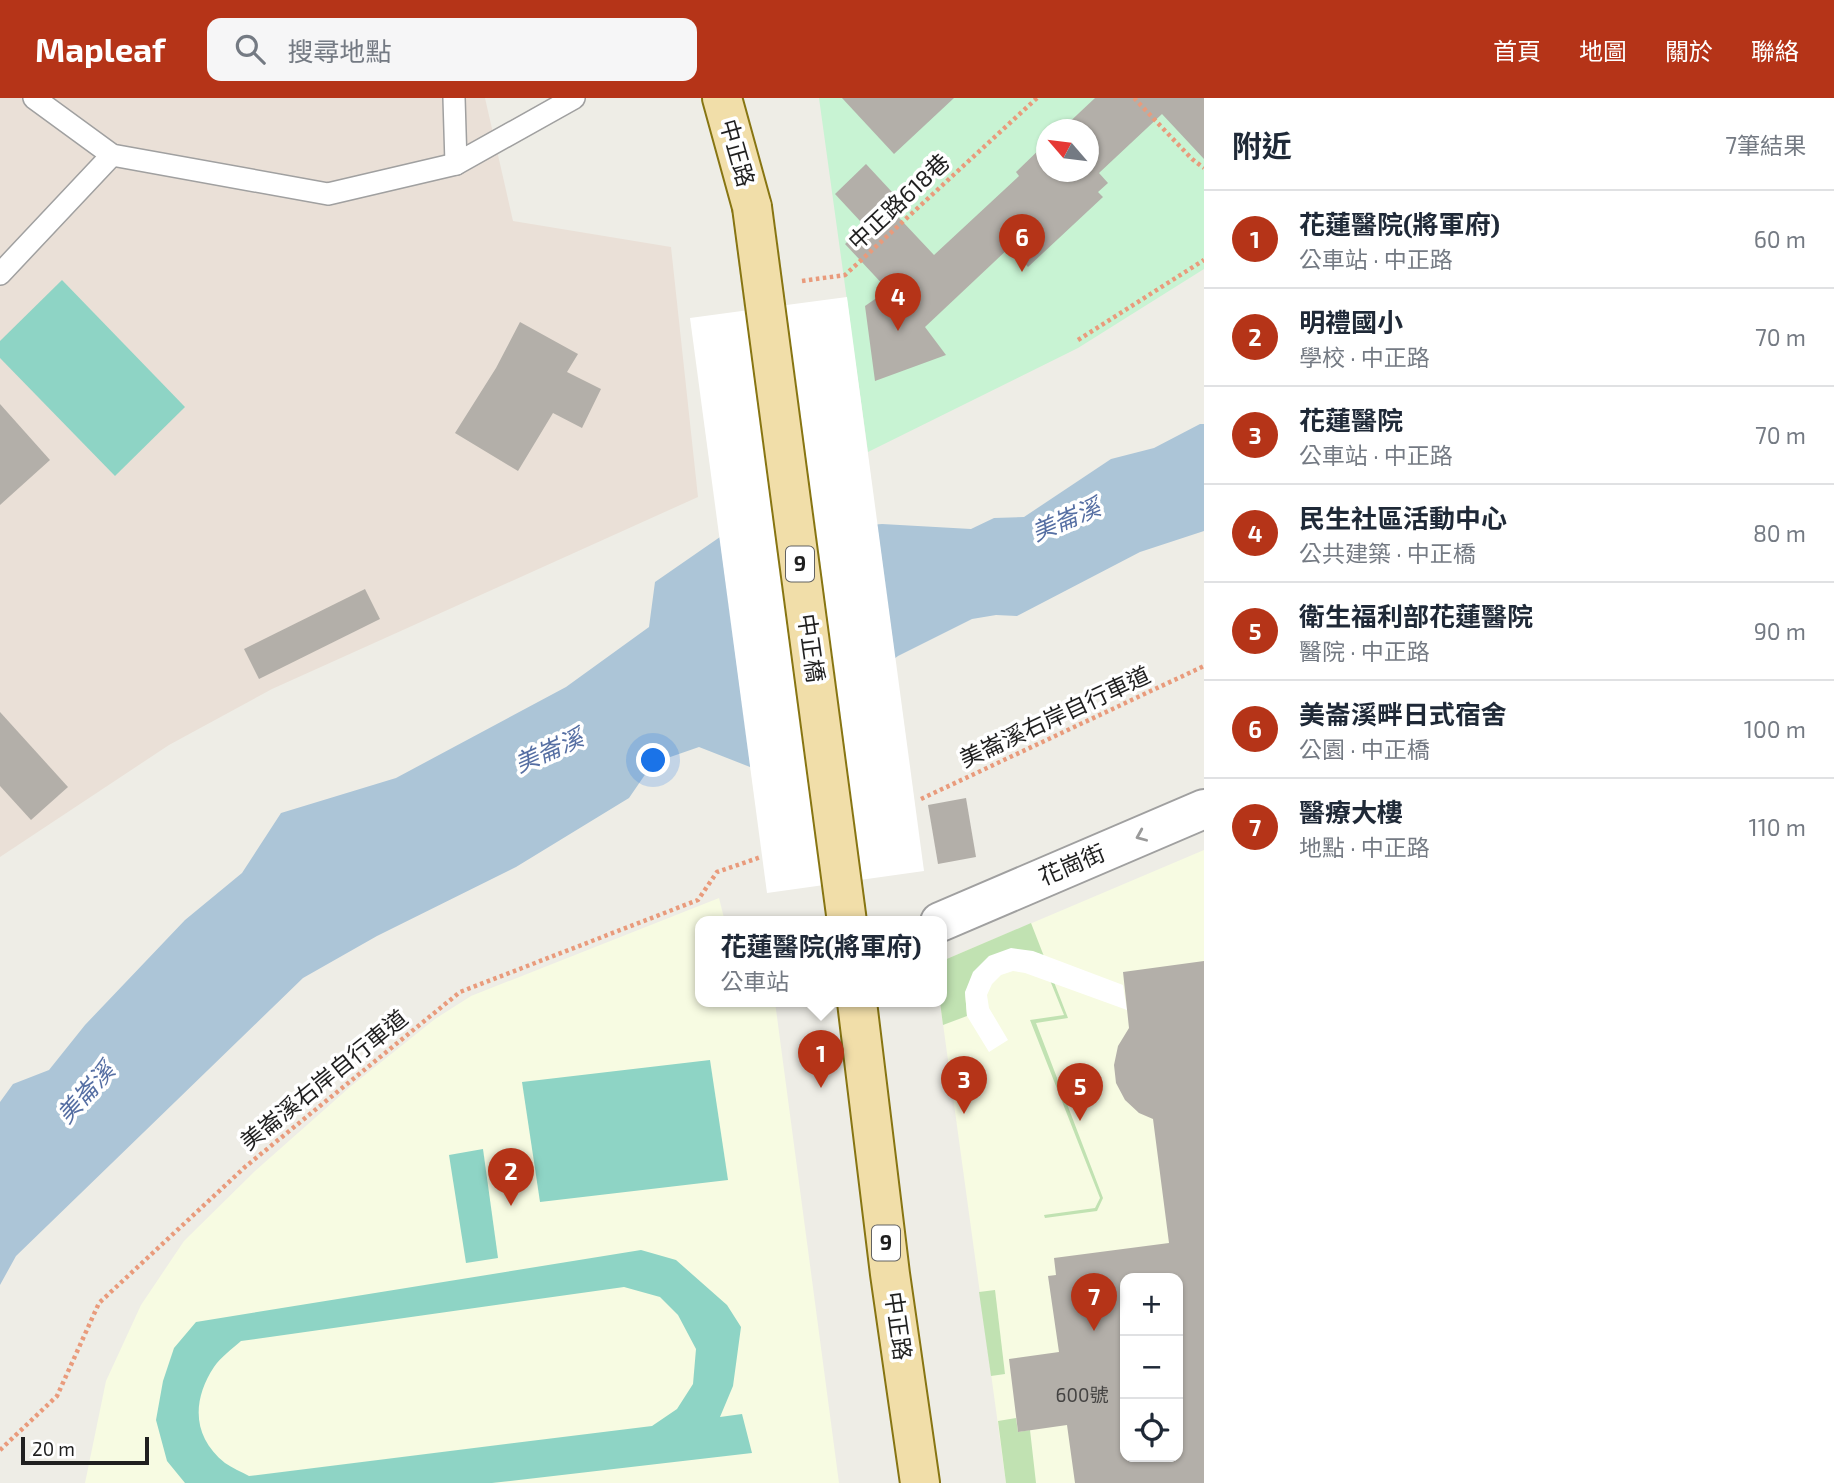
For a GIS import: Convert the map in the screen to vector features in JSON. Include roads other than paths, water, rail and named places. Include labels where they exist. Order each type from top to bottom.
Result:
[{"type":"main road","name":"中正路","points":[[722,98],[752,207]]},
{"type":"main road","name":"中正橋","points":[[752,207],[846,916]]},
{"type":"main road","name":"中正路","points":[[858,1007],[890,1275],[920,1483]]},
{"type":"street","name":"花崗街","points":[[947,919],[1204,809]]},
{"type":"lane","points":[[34,98],[112,155],[328,194],[456,164],[574,98]]},
{"type":"lane","points":[[454,98],[456,164]]},
{"type":"lane","points":[[0,274],[112,155]]},
{"type":"water","name":"美崙溪","points":[[1204,424],[1204,531],[1140,552],[1017,616],[996,615],[972,619],[898,656],[750,767],[699,747],[653,763],[629,798],[516,867],[377,936],[303,978],[16,1256],[0,1285],[0,1102],[13,1084],[49,1070],[85,1025],[185,920],[242,873],[281,813],[396,778],[566,687],[649,627],[655,582],[720,537],[882,524],[971,529],[994,518],[1024,517],[1111,459],[1154,448]]},
{"type":"place","name":"美崙溪畔日式宿舍","points":[[1022,272]]},
{"type":"place","name":"民生社區活動中心","points":[[898,331]]},
{"type":"place","name":"花蓮醫院(將軍府)","points":[[821,1088]]},
{"type":"place","name":"花蓮醫院","points":[[964,1114]]},
{"type":"place","name":"衛生福利部花蓮醫院","points":[[1080,1121]]},
{"type":"place","name":"明禮國小","points":[[511,1206]]},
{"type":"place","name":"醫療大樓","points":[[1094,1331]]}]
